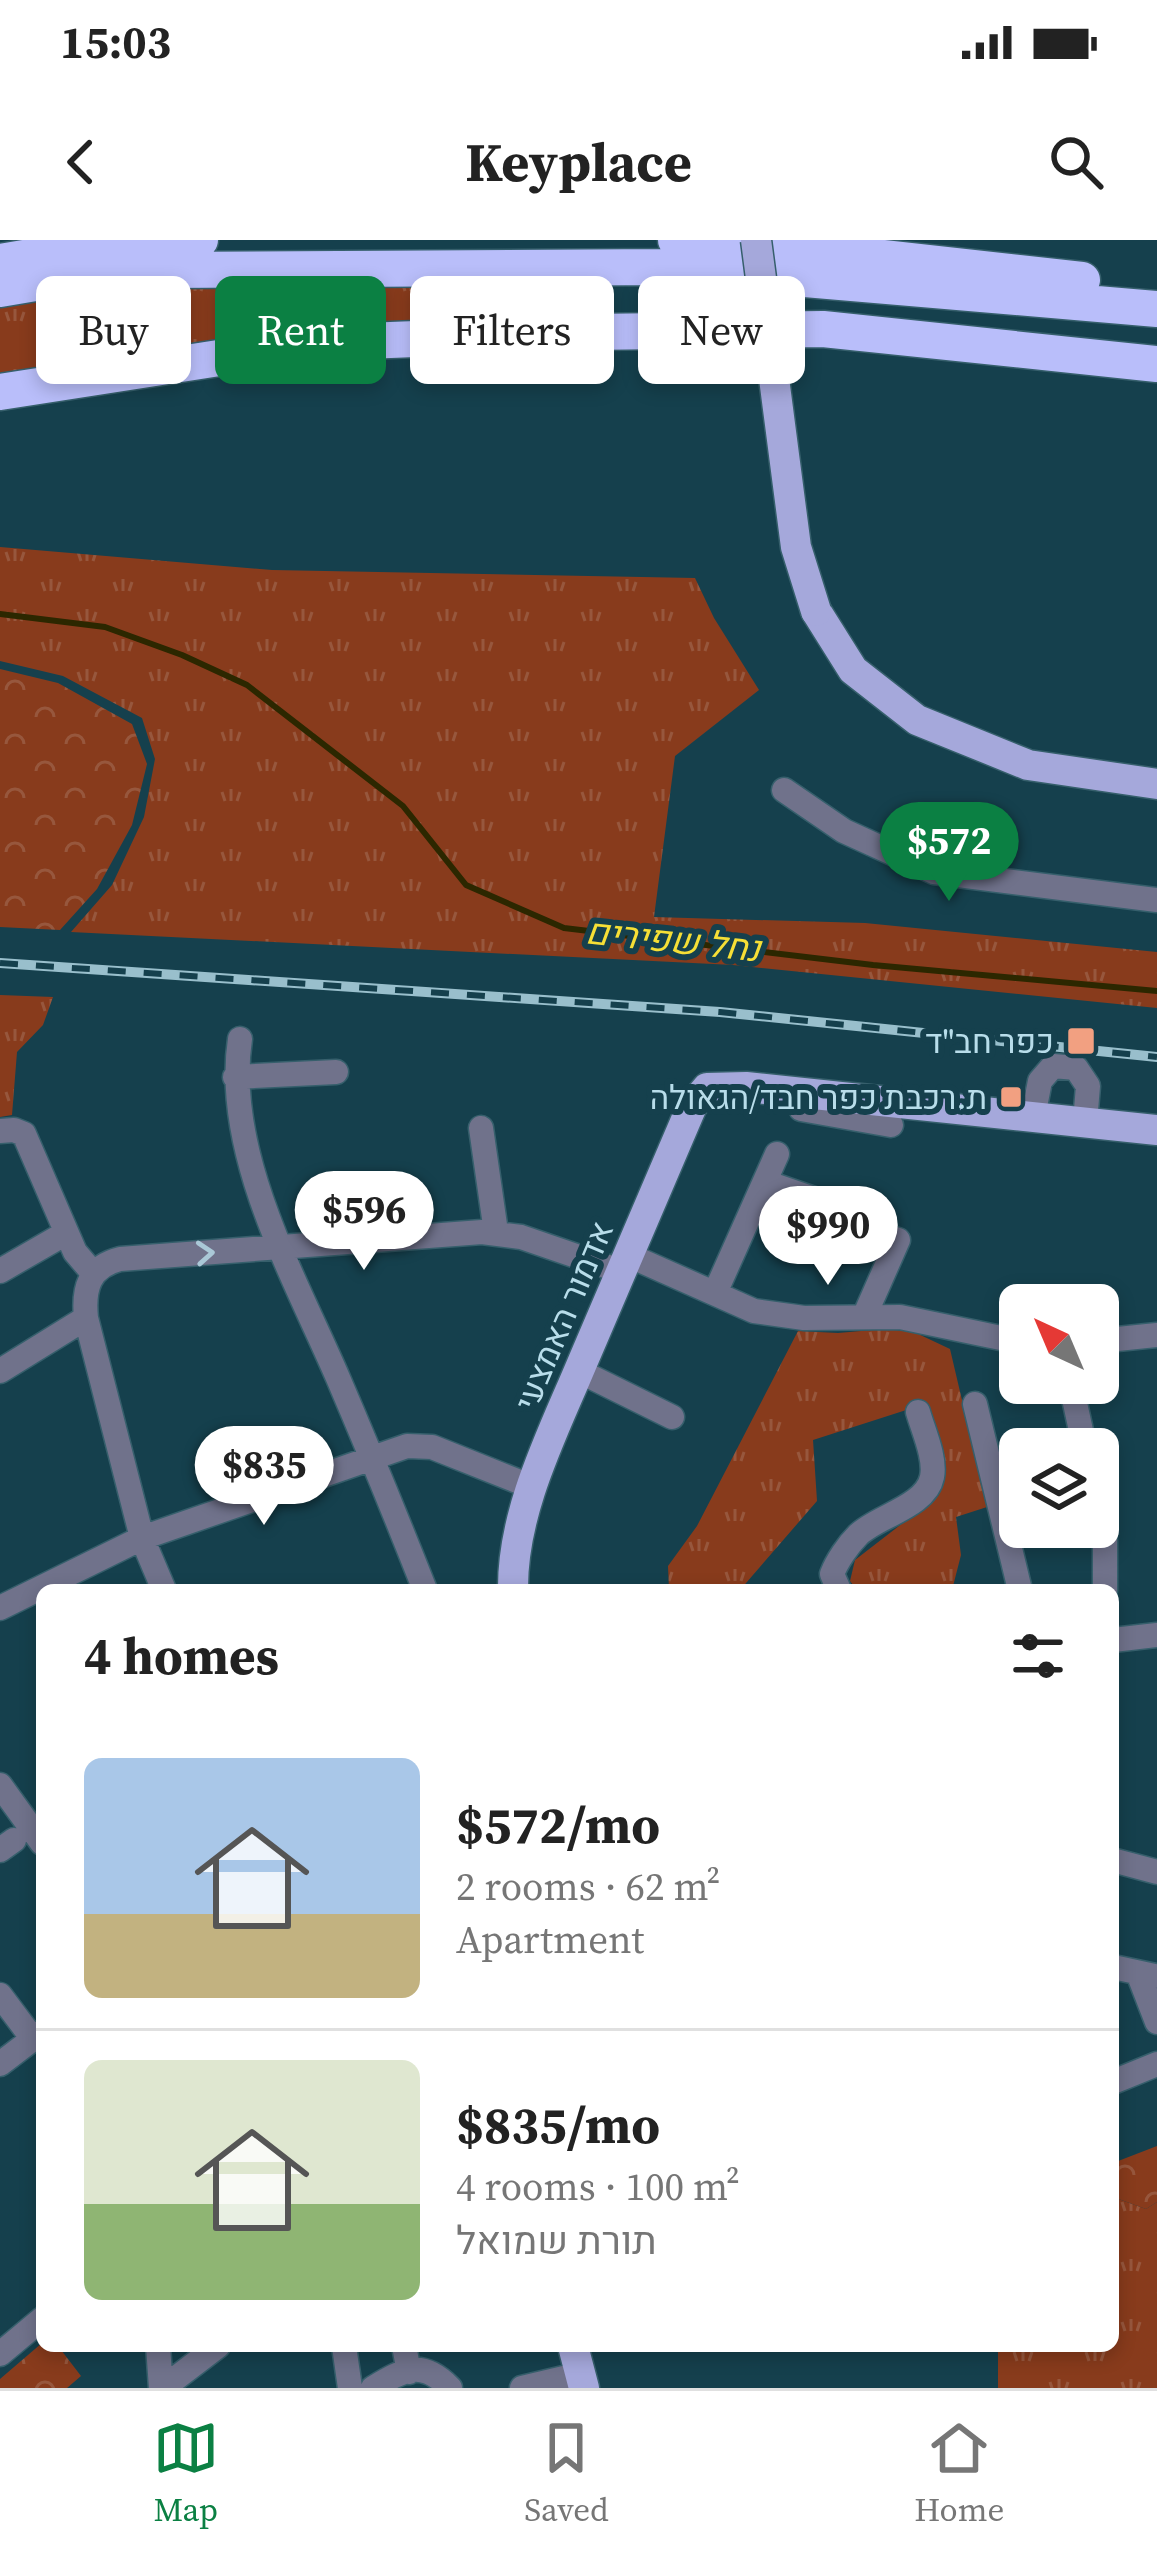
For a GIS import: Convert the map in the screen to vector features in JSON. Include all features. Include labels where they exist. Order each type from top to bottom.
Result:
[{"type":"highway","points":[[0,262],[95,246],[200,240]]},
{"type":"highway","points":[[676,240],[1157,287]]},
{"type":"highway","points":[[0,289],[71,277],[162,270],[663,267],[1157,310]]},
{"type":"highway","points":[[614,333],[823,328],[1157,364]]},
{"type":"highway","points":[[0,392],[316,343],[410,339]]},
{"type":"highway","points":[[0,416],[410,345]]},
{"type":"main road","points":[[756,240],[796,548],[816,611],[853,670],[917,720],[1028,765],[1157,784]]},
{"type":"main road","name":"אדמור האמצעי","points":[[513,1584],[517,1540],[532,1487],[695,1099],[714,1085],[802,1093]]},
{"type":"main road","points":[[802,1093],[1157,1130]]},
{"type":"street","points":[[784,790],[844,831],[934,872],[1157,900]]},
{"type":"street","points":[[240,1039],[236,1077],[242,1135],[282,1248],[423,1584]]},
{"type":"street","points":[[1033,1117],[1040,1081],[1053,1066],[1076,1068],[1088,1087],[1085,1122]]},
{"type":"street","points":[[236,1077],[336,1072]]},
{"type":"street","points":[[802,1093],[801,1109],[891,1125]]},
{"type":"street","points":[[482,1128],[496,1232]]},
{"type":"street","points":[[0,1131],[24,1134],[66,1233],[93,1274]]},
{"type":"street","points":[[715,1293],[777,1154]]},
{"type":"street","points":[[765,1182],[874,1220],[870,1231],[898,1240],[864,1317]]},
{"type":"street","points":[[161,1584],[142,1538],[86,1318],[86,1292],[93,1274],[120,1258],[496,1232],[624,1263],[776,1316],[900,1317],[999,1338]]},
{"type":"street","points":[[0,1270],[66,1233]]},
{"type":"street","points":[[0,1371],[86,1318]]},
{"type":"street","points":[[1119,1339],[1157,1335]]},
{"type":"street","points":[[579,1371],[672,1417]]},
{"type":"street","points":[[975,1404],[1019,1584]]},
{"type":"street","points":[[836,1584],[832,1574],[860,1532],[929,1485],[933,1468],[918,1412]]},
{"type":"street","points":[[49,1584],[142,1538],[407,1446],[428,1446],[532,1487]]},
{"type":"street","points":[[1105,1584],[1106,1548]]},
{"type":"street","points":[[0,1608],[36,1590]]},
{"type":"street","points":[[1119,1639],[1157,1635]]},
{"type":"street","points":[[0,1786],[36,1835]]},
{"type":"street","points":[[1119,1862],[1157,1872]]},
{"type":"street","points":[[1136,1972],[1157,2022]]},
{"type":"street","points":[[0,1995],[36,2034]]},
{"type":"street","points":[[0,2064],[36,2037]]},
{"type":"street","points":[[1119,2080],[1157,2064]]},
{"type":"street","points":[[0,2354],[36,2324]]},
{"type":"street","points":[[159,2352],[162,2388]]},
{"type":"street","points":[[162,2388],[210,2352]]},
{"type":"street","points":[[345,2352],[350,2388]]},
{"type":"street","points":[[405,2352],[409,2372]]},
{"type":"street","points":[[373,2388],[419,2368],[434,2372],[449,2388]]},
{"type":"street","points":[[522,2388],[548,2385],[579,2369]]},
{"type":"green space","points":[[191,285],[215,285],[215,355],[191,358]]},
{"type":"green space","points":[[386,286],[410,287],[410,335],[386,338]]},
{"type":"green space","points":[[36,298],[36,373],[0,377],[0,301]]},
{"type":"green space","points":[[0,547],[272,570],[695,578],[759,690],[675,756],[654,917],[865,923],[1157,952],[1157,1008],[733,965],[71,932],[112,885],[144,817],[155,759],[142,718],[63,676],[0,661]]},
{"type":"green space","points":[[0,669],[58,683],[132,724],[147,764],[132,825],[97,889],[60,930],[0,927]]},
{"type":"green space","points":[[0,995],[53,997],[43,1025],[17,1052],[12,1115],[0,1117]]},
{"type":"green space","points":[[798,1331],[914,1332],[950,1349],[987,1507],[956,1517],[961,1555],[954,1584],[850,1581],[855,1560],[939,1495],[944,1459],[928,1403],[813,1440],[817,1501],[745,1584],[669,1584],[668,1566],[697,1526]]},
{"type":"green space","points":[[1157,2146],[1157,2202],[1146,2209],[1119,2199],[1119,2161]]},
{"type":"green space","points":[[1119,2199],[1146,2209],[1157,2202],[1157,2388],[998,2388],[998,2352],[1119,2352]]},
{"type":"green space","points":[[36,2348],[36,2352],[63,2352],[81,2376],[67,2388],[0,2388],[0,2379]]},
{"type":"waterway","name":"נחל שפירים","points":[[0,614],[105,627],[247,685],[403,806],[466,885],[564,928],[873,965],[1157,991]]},
{"type":"railway","points":[[0,963],[720,1012],[1157,1057]]},
{"type":"place","name":"כפר חב\"ד","points":[[1081,1041]]},
{"type":"place","name":"ת.רכבת כפר חבד/הגאולה","points":[[1011,1097]]}]
